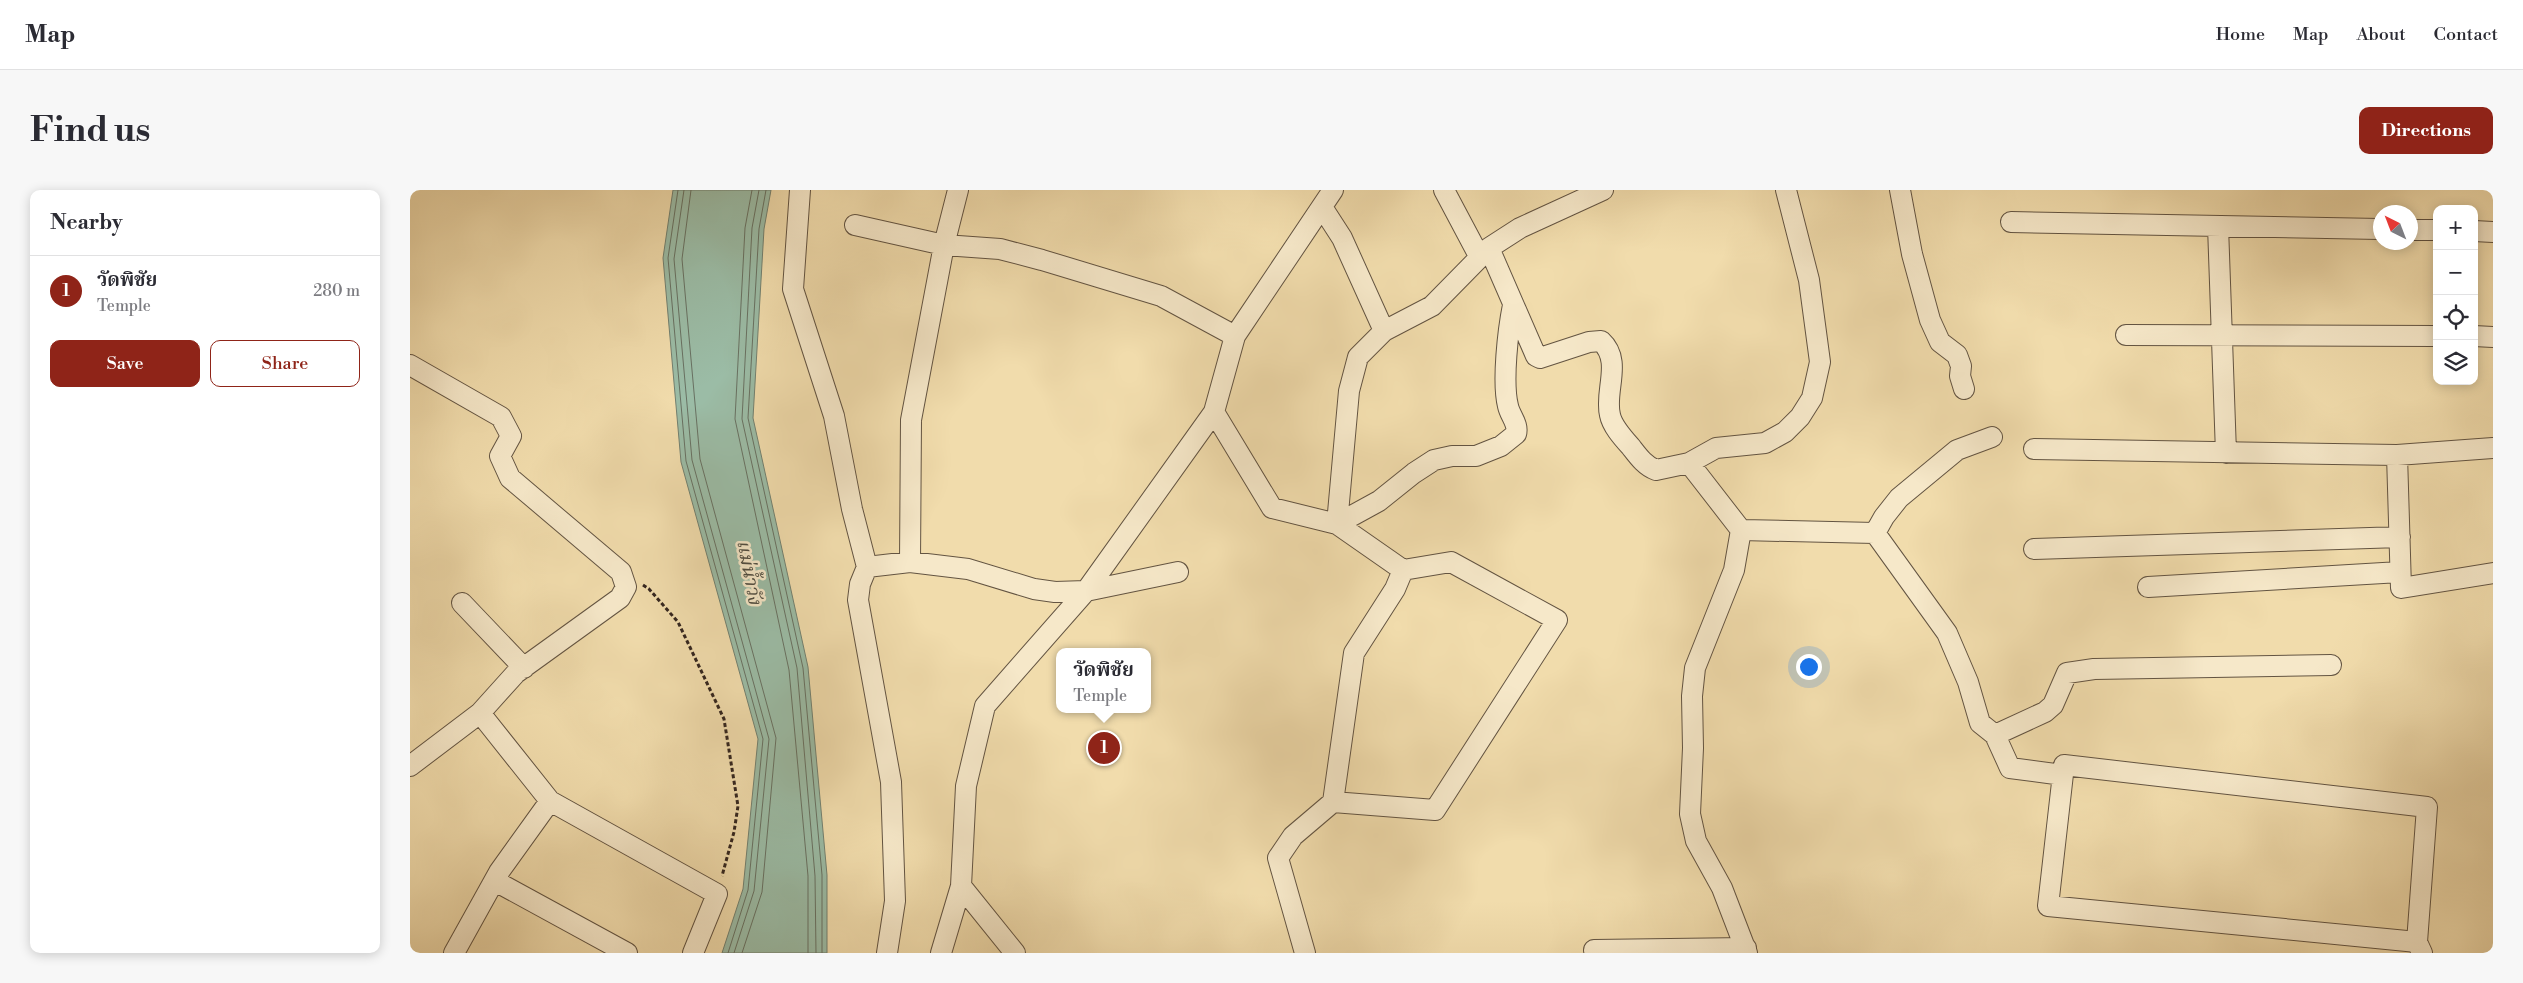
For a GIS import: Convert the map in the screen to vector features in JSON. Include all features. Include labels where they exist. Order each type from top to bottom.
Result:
[{"type":"street","points":[[800,190],[793,289],[834,416],[852,509],[867,567],[860,584],[858,600],[890,782],[894,900],[887,953]]},
{"type":"street","points":[[910,562],[911,420],[944,245],[958,190]]},
{"type":"street","points":[[941,953],[961,886],[966,786],[985,706],[1086,591],[1214,412],[1235,336],[1333,190]]},
{"type":"street","points":[[1444,190],[1484,252],[1513,305],[1534,354],[1538,357],[1589,342],[1601,341],[1609,350],[1612,369],[1608,404],[1610,415],[1623,437],[1650,468],[1662,470],[1689,463],[1716,448],[1764,443],[1785,432],[1800,418],[1812,398],[1820,362],[1809,280],[1786,190]]},
{"type":"street","points":[[1337,524],[1349,391],[1358,357],[1384,331],[1432,306],[1484,252],[1520,228],[1603,190]]},
{"type":"street","points":[[1900,190],[1912,254],[1930,320],[1940,342],[1957,355],[1961,366],[1960,376],[1964,389]]},
{"type":"street","points":[[1322,207],[1346,246],[1384,331]]},
{"type":"street","points":[[2011,222],[2373,229]]},
{"type":"street","points":[[855,225],[944,245],[1000,249],[1161,296],[1235,336]]},
{"type":"street","points":[[2218,226],[2226,453]]},
{"type":"street","points":[[2418,230],[2433,230]]},
{"type":"street","points":[[2478,231],[2493,232]]},
{"type":"street","points":[[1337,524],[1380,502],[1414,473],[1434,460],[1452,456],[1476,456],[1501,446],[1516,434],[1517,426],[1507,405],[1507,357],[1513,305]]},
{"type":"street","points":[[2126,335],[2433,336]]},
{"type":"street","points":[[2478,336],[2493,336]]},
{"type":"street","points":[[410,365],[501,417],[511,436],[500,456],[510,478],[621,572],[626,587],[620,598],[524,668],[480,713],[410,766]]},
{"type":"street","points":[[1214,412],[1272,508],[1337,524],[1403,570],[1451,562],[1557,620],[1436,810],[1333,802]]},
{"type":"street","points":[[1875,533],[1884,517],[1899,498],[1957,450],[1992,437]]},
{"type":"street","points":[[2034,449],[2397,455],[2493,448]]},
{"type":"street","points":[[2397,455],[2401,588],[2493,573]]},
{"type":"street","points":[[1594,950],[1747,950],[1722,888],[1696,841],[1690,814],[1693,748],[1692,696],[1695,668],[1734,570],[1741,530],[1689,463]]},
{"type":"street","points":[[1741,530],[1875,533]]},
{"type":"street","points":[[1875,533],[1947,633],[1968,682],[1980,723],[1995,735],[2010,768],[2063,775]]},
{"type":"street","points":[[2034,549],[2400,537]]},
{"type":"street","points":[[867,567],[910,562],[968,569],[1045,591],[1086,591],[1178,572]]},
{"type":"street","points":[[1305,953],[1278,858],[1293,836],[1333,802],[1354,653],[1395,589],[1403,570]]},
{"type":"street","points":[[2148,588],[2400,572]]},
{"type":"street","points":[[462,603],[524,668]]},
{"type":"street","points":[[1995,735],[2045,712],[2053,705],[2067,674],[2094,670],[2331,665]]},
{"type":"street","points":[[480,713],[550,801],[717,894],[693,953]]},
{"type":"street","points":[[2064,765],[2427,807],[2420,947],[2048,906],[2064,765]]},
{"type":"street","points":[[454,953],[499,872],[550,801]]},
{"type":"street","points":[[495,881],[627,953]]},
{"type":"street","points":[[961,886],[1015,953]]},
{"type":"path","points":[[621,572],[649,589],[678,622],[724,719],[738,806],[734,832],[717,894]]},
{"type":"water","name":"แม่น้ำวัง","points":[[673,190],[771,190],[764,229],[753,418],[808,667],[827,875],[827,953],[722,953],[743,889],[758,739],[681,462],[663,258]]},
{"type":"place","name":"วัดพิชัย","points":[[1104,748]]}]
